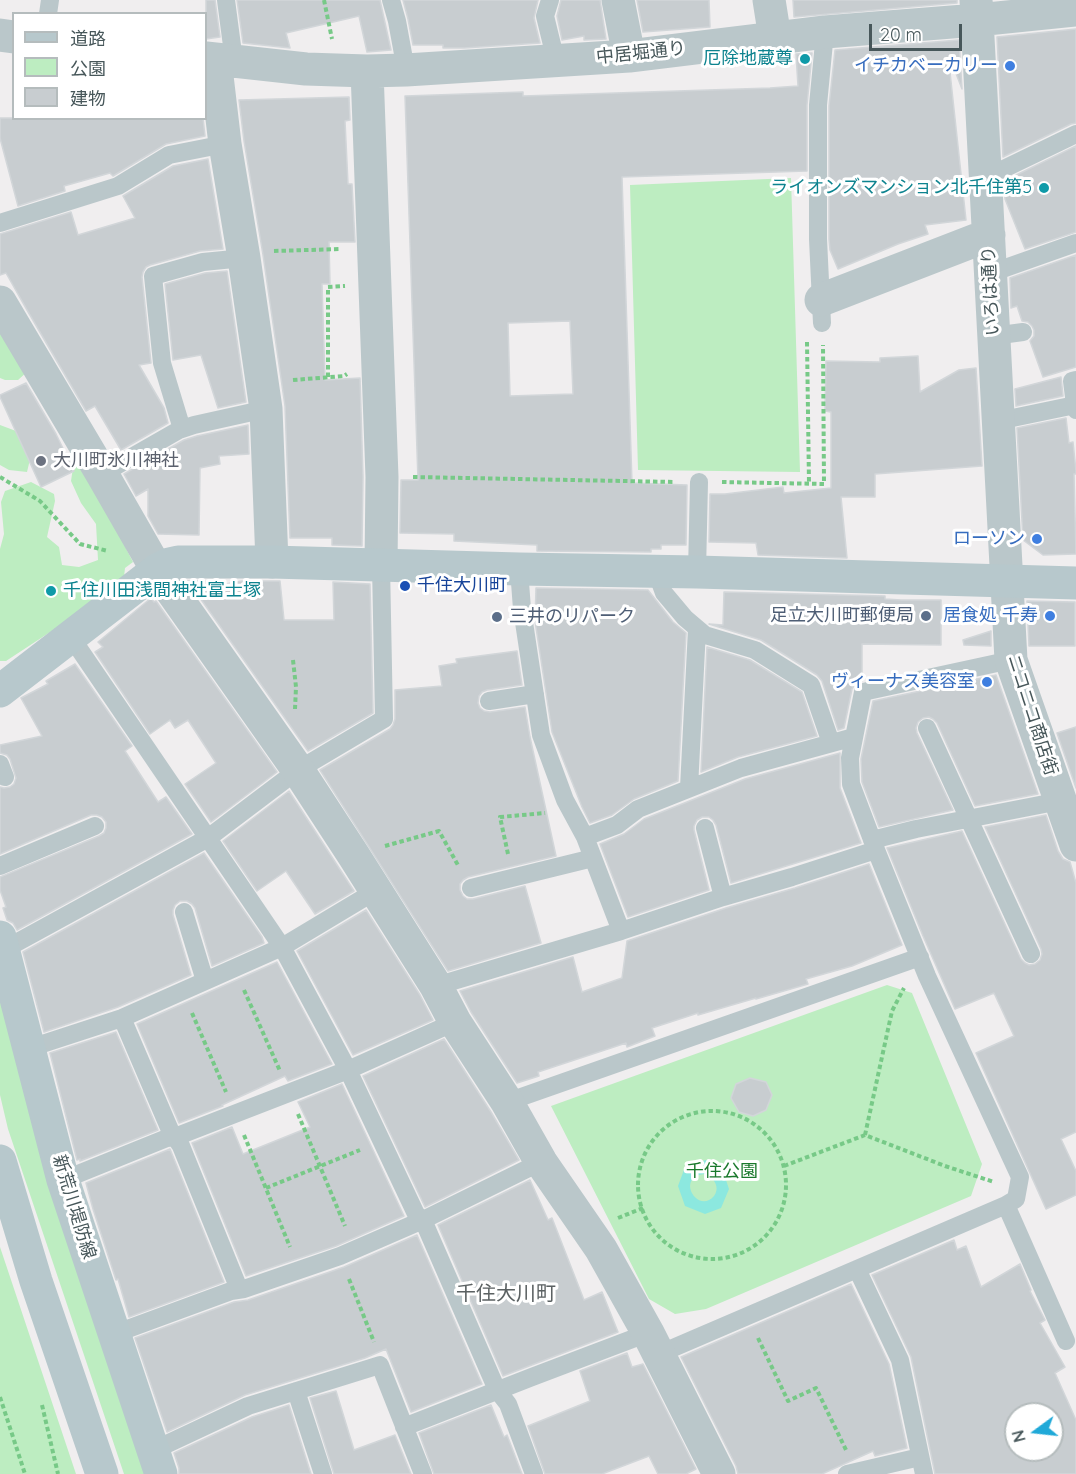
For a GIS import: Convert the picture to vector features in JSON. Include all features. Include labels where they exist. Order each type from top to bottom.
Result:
[{"type":"street","points":[[618,0],[629,56]]},
{"type":"street","points":[[769,0],[775,38]]},
{"type":"street","name":"中居堀通り","points":[[218,60],[306,69],[406,70],[629,56],[825,32],[977,10],[1076,10]]},
{"type":"street","name":"いろは通り","points":[[977,10],[991,273],[1008,334],[998,421],[1006,581]]},
{"type":"street","points":[[218,60],[225,144],[244,255],[264,396],[272,562]]},
{"type":"street","points":[[367,71],[382,477],[381,565]]},
{"type":"street","points":[[821,311],[989,235]]},
{"type":"street","points":[[0,302],[153,563],[298,770],[377,890],[436,986],[455,1022],[507,1102],[541,1162],[601,1249],[654,1343],[719,1474]]},
{"type":"street","points":[[0,691],[71,637],[153,563],[272,562],[1076,583]]},
{"type":"street","name":"ニコニコ商店街","points":[[1006,581],[1011,660],[1076,845]]},
{"type":"street","name":"新荒川堤防線","points":[[2,943],[63,1180],[157,1462]]},
{"type":"street","points":[[0,1161],[36,1281],[102,1474]]},
{"type":"lane","points":[[218,60],[226,0]]},
{"type":"lane","points":[[391,0],[406,70]]},
{"type":"lane","points":[[550,0],[546,16],[556,61]]},
{"type":"lane","points":[[821,311],[818,239],[818,105],[825,32]]},
{"type":"lane","points":[[987,177],[1076,134]]},
{"type":"lane","points":[[0,223],[118,186],[169,155],[225,144]]},
{"type":"lane","points":[[991,273],[1076,243]]},
{"type":"lane","points":[[182,429],[162,363],[153,276],[203,262],[244,255]]},
{"type":"lane","points":[[998,421],[1076,408],[1072,381],[1076,380]]},
{"type":"lane","points":[[102,474],[182,429],[264,396]]},
{"type":"lane","points":[[697,572],[699,482]]},
{"type":"lane","points":[[2,943],[208,838],[298,770],[384,719],[381,565]]},
{"type":"lane","points":[[519,569],[522,609],[541,735],[565,800],[585,837],[621,931]]},
{"type":"lane","points":[[656,571],[664,593],[685,618],[705,635],[755,650],[811,685],[831,743]]},
{"type":"lane","points":[[689,788],[697,629]]},
{"type":"lane","points":[[71,637],[282,947],[348,1070],[416,1214],[423,1220],[497,1390],[508,1404],[534,1474]]},
{"type":"lane","points":[[404,1427],[497,1390],[748,1316],[1016,1199],[1020,1177],[927,976],[851,784],[850,758],[863,692],[1011,660]]},
{"type":"lane","points":[[489,701],[535,694]]},
{"type":"lane","points":[[927,728],[1031,954]]},
{"type":"lane","points":[[585,837],[618,825],[638,809],[741,768],[854,737]]},
{"type":"lane","points":[[436,986],[792,877],[916,829],[1060,801]]},
{"type":"lane","points":[[0,866],[95,826]]},
{"type":"lane","points":[[705,828],[723,897]]},
{"type":"lane","points":[[471,888],[593,858]]},
{"type":"lane","points":[[30,1048],[122,1018],[282,947],[377,890]]},
{"type":"lane","points":[[184,912],[205,981]]},
{"type":"lane","points":[[507,1102],[920,957]]},
{"type":"lane","points":[[122,1018],[170,1130],[181,1146],[239,1289]]},
{"type":"lane","points":[[63,1180],[348,1070],[455,1022]]},
{"type":"lane","points":[[114,1334],[347,1252],[423,1220],[541,1162]]},
{"type":"lane","points":[[1006,1204],[1066,1341]]},
{"type":"lane","points":[[852,1473],[922,1465],[900,1360],[857,1269]]},
{"type":"lane","points":[[157,1462],[248,1406],[380,1365],[423,1474]]},
{"type":"lane","points":[[296,1391],[323,1474]]},
{"type":"path","points":[[244,255],[374,248]]},
{"type":"path","points":[[328,377],[328,287],[376,284]]},
{"type":"path","points":[[382,477],[824,484],[821,311]]},
{"type":"path","points":[[807,340],[809,484]]},
{"type":"path","points":[[264,396],[328,377],[344,376],[369,357],[378,356]]},
{"type":"path","points":[[0,477],[40,501],[80,544],[153,563]]},
{"type":"path","points":[[513,878],[500,817],[571,810]]},
{"type":"path","points":[[354,856],[439,831],[471,888]]},
{"type":"path","points":[[865,1135],[892,1011],[920,957]]},
{"type":"path","points":[[234,968],[320,1166],[380,1365]]},
{"type":"path","points":[[182,991],[299,1270]]},
{"type":"path","points":[[721,1111],[746,1119],[768,1137],[778,1150],[784,1166],[786,1192],[776,1224],[759,1244],[728,1258],[694,1258],[666,1244],[649,1225],[639,1197],[639,1171],[655,1137],[667,1126],[690,1114],[721,1111]]},
{"type":"path","points":[[784,1166],[865,1135],[945,1166],[1017,1190]]},
{"type":"path","points":[[266,1188],[381,1140]]},
{"type":"path","points":[[748,1316],[788,1401],[816,1388],[852,1473]]},
{"type":"path","points":[[0,1397],[26,1474]]},
{"type":"green space","points":[[791,178],[800,472],[638,470],[630,185]]},
{"type":"green space","points":[[0,320],[28,371],[18,380],[0,378]]},
{"type":"green space","points":[[0,425],[24,434],[32,451],[27,472],[9,470],[0,465]]},
{"type":"green space","points":[[74,461],[82,463],[133,562],[125,568],[124,577],[67,621],[6,661],[0,661],[0,549],[4,534],[1,502],[5,491],[31,482],[54,494],[55,501],[47,537],[59,547],[62,565],[79,567],[98,560],[96,524],[81,503],[71,481]]},
{"type":"green space","name":"千住公園","points":[[887,985],[912,993],[982,1164],[971,1196],[706,1309],[675,1314],[649,1299],[551,1106]]},
{"type":"green space","points":[[0,1001],[148,1474],[124,1474],[8,1129],[0,1095]]},
{"type":"green space","points":[[0,1247],[76,1474],[0,1474]]},
{"type":"water","points":[[706,1160],[722,1168],[729,1189],[721,1208],[705,1214],[685,1206],[678,1186],[685,1167]],"holes":[[[704,1174],[712,1178],[716,1186],[714,1196],[708,1201],[696,1198],[690,1187],[691,1181]]]},
{"type":"building","points":[[206,0],[215,0],[220,37],[207,39]]},
{"type":"building","points":[[237,0],[380,0],[391,50],[367,52],[359,16],[286,33],[290,48],[243,43]]},
{"type":"building","points":[[403,0],[538,0],[534,18],[540,43],[464,48],[413,45]]},
{"type":"building","points":[[561,0],[600,0],[606,39],[584,40],[584,36],[562,40],[557,16]]},
{"type":"building","points":[[637,0],[709,0],[710,27],[643,32]]},
{"type":"building","points":[[793,0],[957,0],[957,3],[794,17]]},
{"type":"building","points":[[1076,29],[1076,123],[1003,157],[997,37]]},
{"type":"building","points":[[959,40],[962,89],[952,63],[949,63],[966,220],[925,225],[928,234],[838,269],[830,250],[829,239],[829,106],[835,50]]},
{"type":"building","points":[[812,53],[807,105],[807,171],[622,177],[632,483],[687,485],[686,545],[661,545],[661,549],[651,549],[651,552],[537,551],[537,545],[454,541],[454,534],[400,533],[401,480],[418,480],[405,96],[523,92],[523,96],[798,86],[796,54]],"holes":[[[570,321],[573,394],[510,396],[508,323]]]},
{"type":"building","points":[[349,97],[350,120],[345,121],[348,184],[352,184],[355,242],[329,242],[330,284],[322,284],[325,380],[360,378],[363,477],[362,546],[332,545],[332,538],[290,538],[285,406],[239,100]]},
{"type":"building","points":[[0,118],[12,118],[12,120],[203,120],[205,136],[166,144],[113,176],[110,173],[64,186],[65,191],[18,206],[0,138]]},
{"type":"building","name":"ライオンズマンション北千住第5","points":[[1076,146],[1076,232],[1025,249],[1005,199],[1004,181]]},
{"type":"building","points":[[208,159],[223,249],[200,251],[150,265],[143,272],[151,363],[139,365],[164,408],[168,423],[121,450],[95,406],[86,411],[6,273],[0,275],[0,234],[71,212],[78,235],[135,218],[123,196],[173,166]]},
{"type":"building","points":[[1076,255],[1076,367],[1043,377],[1030,341],[1034,336],[1034,330],[1028,322],[1022,321],[1017,306],[1011,308],[1010,278]]},
{"type":"building","points":[[227,271],[246,402],[218,408],[201,355],[173,360],[165,284],[205,273]]},
{"type":"building","points":[[918,356],[920,392],[959,370],[976,368],[982,466],[875,474],[875,497],[841,497],[847,558],[758,555],[756,543],[709,542],[710,494],[783,487],[784,493],[831,488],[831,412],[825,411],[826,361],[880,362],[880,358]]},
{"type":"building","points":[[1061,377],[1063,396],[1016,406],[1015,389]]},
{"type":"building","points":[[26,383],[56,434],[74,471],[41,487],[0,397]]},
{"type":"building","points":[[1066,418],[1069,443],[1073,442],[1076,471],[1074,474],[1076,554],[1043,555],[1023,540],[1017,428]]},
{"type":"building","points":[[248,425],[249,454],[219,456],[220,464],[200,468],[199,535],[158,534],[148,516],[148,489],[136,496],[124,474],[184,440]]},
{"type":"building","points":[[188,581],[205,581],[210,587],[242,581],[280,581],[284,620],[334,620],[333,582],[370,584],[373,713],[308,751]]},
{"type":"building","points":[[536,588],[648,590],[673,622],[686,633],[678,781],[634,799],[612,815],[590,823],[552,732],[535,621]]},
{"type":"building","points":[[724,592],[885,596],[885,599],[941,600],[941,645],[862,644],[862,681],[855,684],[852,689],[844,728],[838,730],[822,681],[817,675],[761,640],[709,624],[723,625]]},
{"type":"building","points":[[151,598],[154,602],[156,601],[277,772],[211,822],[185,784],[216,763],[188,720],[175,728],[170,720],[150,734],[95,652],[103,647],[98,642]]},
{"type":"building","points":[[1027,601],[1075,602],[1075,646],[1029,646]]},
{"type":"building","points":[[991,631],[991,646],[964,645],[963,640]]},
{"type":"building","points":[[707,647],[750,660],[802,692],[817,736],[738,757],[701,772]]},
{"type":"building","points":[[517,651],[522,685],[482,692],[478,703],[484,711],[490,712],[525,707],[556,856],[468,877],[460,884],[460,890],[467,899],[473,899],[525,886],[541,943],[448,971],[320,770],[390,729],[395,719],[395,690],[442,686],[439,666],[457,663],[456,659]]},
{"type":"building","points":[[75,664],[132,746],[125,751],[158,802],[166,797],[192,834],[17,930],[13,923],[7,920],[3,908],[6,907],[0,890],[0,877],[99,836],[106,828],[106,822],[102,817],[91,815],[0,854],[0,787],[10,787],[16,778],[10,759],[7,755],[0,753],[0,745],[42,736],[21,698],[48,684],[46,681]]},
{"type":"building","points":[[996,675],[1038,794],[975,806],[937,723],[929,717],[923,718],[918,722],[917,733],[953,810],[879,827],[862,782],[861,759],[873,701]]},
{"type":"building","points":[[1076,727],[1076,788],[1057,733]]},
{"type":"building","points":[[840,753],[840,788],[861,843],[731,883],[716,825],[709,817],[702,817],[697,820],[694,830],[709,890],[628,917],[600,844],[624,834],[644,819],[745,779]]},
{"type":"building","points":[[289,791],[354,891],[315,914],[286,871],[257,891],[223,841]]},
{"type":"building","points":[[1046,815],[1058,851],[1063,859],[1070,862],[1076,883],[1076,1132],[1061,1139],[1076,1171],[1076,1195],[1046,1209],[976,1053],[1014,1036],[994,993],[955,1009],[887,848],[962,831],[1021,959],[1029,965],[1035,964],[1040,960],[1041,949],[985,827]]},
{"type":"building","points":[[204,853],[264,943],[212,966],[195,908],[187,901],[180,901],[175,905],[173,915],[191,975],[118,1007],[44,1032],[23,952]]},
{"type":"building","points":[[869,864],[902,945],[852,966],[806,979],[808,984],[698,1015],[698,1013],[652,1028],[655,1036],[627,1047],[626,1043],[538,1072],[539,1076],[517,1083],[460,991],[573,957],[582,992],[622,978],[627,941]]},
{"type":"building","points":[[366,910],[420,995],[433,1020],[353,1055],[297,951]]},
{"type":"building","points":[[277,962],[332,1064],[288,1081],[285,1076],[223,1106],[179,1123],[137,1024]]},
{"type":"building","points":[[116,1032],[158,1130],[80,1161],[80,1159],[77,1160],[50,1053]]},
{"type":"building","points":[[444,1039],[519,1160],[425,1207],[363,1076]]},
{"type":"building","points":[[750,1078],[766,1082],[772,1095],[766,1110],[753,1116],[739,1112],[731,1098],[736,1084]]},
{"type":"building","points":[[342,1084],[404,1216],[336,1246],[246,1276],[192,1143],[232,1127],[243,1154],[310,1127],[298,1102]]},
{"type":"building","points":[[170,1149],[224,1282],[129,1317],[86,1183]]},
{"type":"building","points":[[530,1180],[548,1220],[552,1218],[584,1300],[602,1292],[618,1332],[503,1376],[438,1225]]},
{"type":"building","points":[[417,1235],[482,1384],[411,1412],[386,1349],[365,1358],[245,1395],[167,1432],[135,1338],[234,1302],[248,1300],[344,1267]]},
{"type":"building","points":[[954,1240],[957,1250],[966,1246],[981,1287],[1020,1264],[1030,1291],[1045,1320],[1040,1323],[1065,1367],[1055,1373],[1076,1420],[1076,1474],[935,1474],[911,1357],[872,1275]]},
{"type":"building","points":[[851,1284],[889,1364],[907,1448],[875,1456],[873,1451],[822,1474],[738,1474],[681,1357]]},
{"type":"building","points":[[627,1353],[632,1367],[643,1364],[696,1469],[686,1474],[658,1474],[649,1456],[602,1474],[545,1474],[528,1426],[590,1401],[580,1371]]},
{"type":"building","points":[[336,1391],[354,1450],[395,1435],[411,1474],[334,1474],[310,1398]]},
{"type":"building","points":[[289,1405],[311,1474],[179,1474],[174,1453],[252,1417]]},
{"type":"building","points":[[491,1405],[504,1437],[507,1435],[522,1474],[434,1474],[419,1433]]},
{"type":"place","name":"厄除地蔵尊","points":[[805,59]]},
{"type":"place","name":"イチカベーカリー","points":[[1010,66]]},
{"type":"place","name":"ライオンズマンション北千住第5","points":[[1044,188]]},
{"type":"place","name":"大川町氷川神社","points":[[41,461]]},
{"type":"place","name":"ローソン","points":[[1037,539]]},
{"type":"place","name":"千住大川町","points":[[405,586]]},
{"type":"place","name":"千住川田浅間神社富士塚","points":[[51,591]]},
{"type":"place","name":"足立大川町郵便局","points":[[926,616]]},
{"type":"place","name":"居食処 千寿","points":[[1050,616]]},
{"type":"place","name":"三井のリパーク","points":[[497,617]]},
{"type":"place","name":"ヴィーナス美容室","points":[[987,682]]},
{"type":"district","name":"千住大川町","points":[[506,1294]]}]
